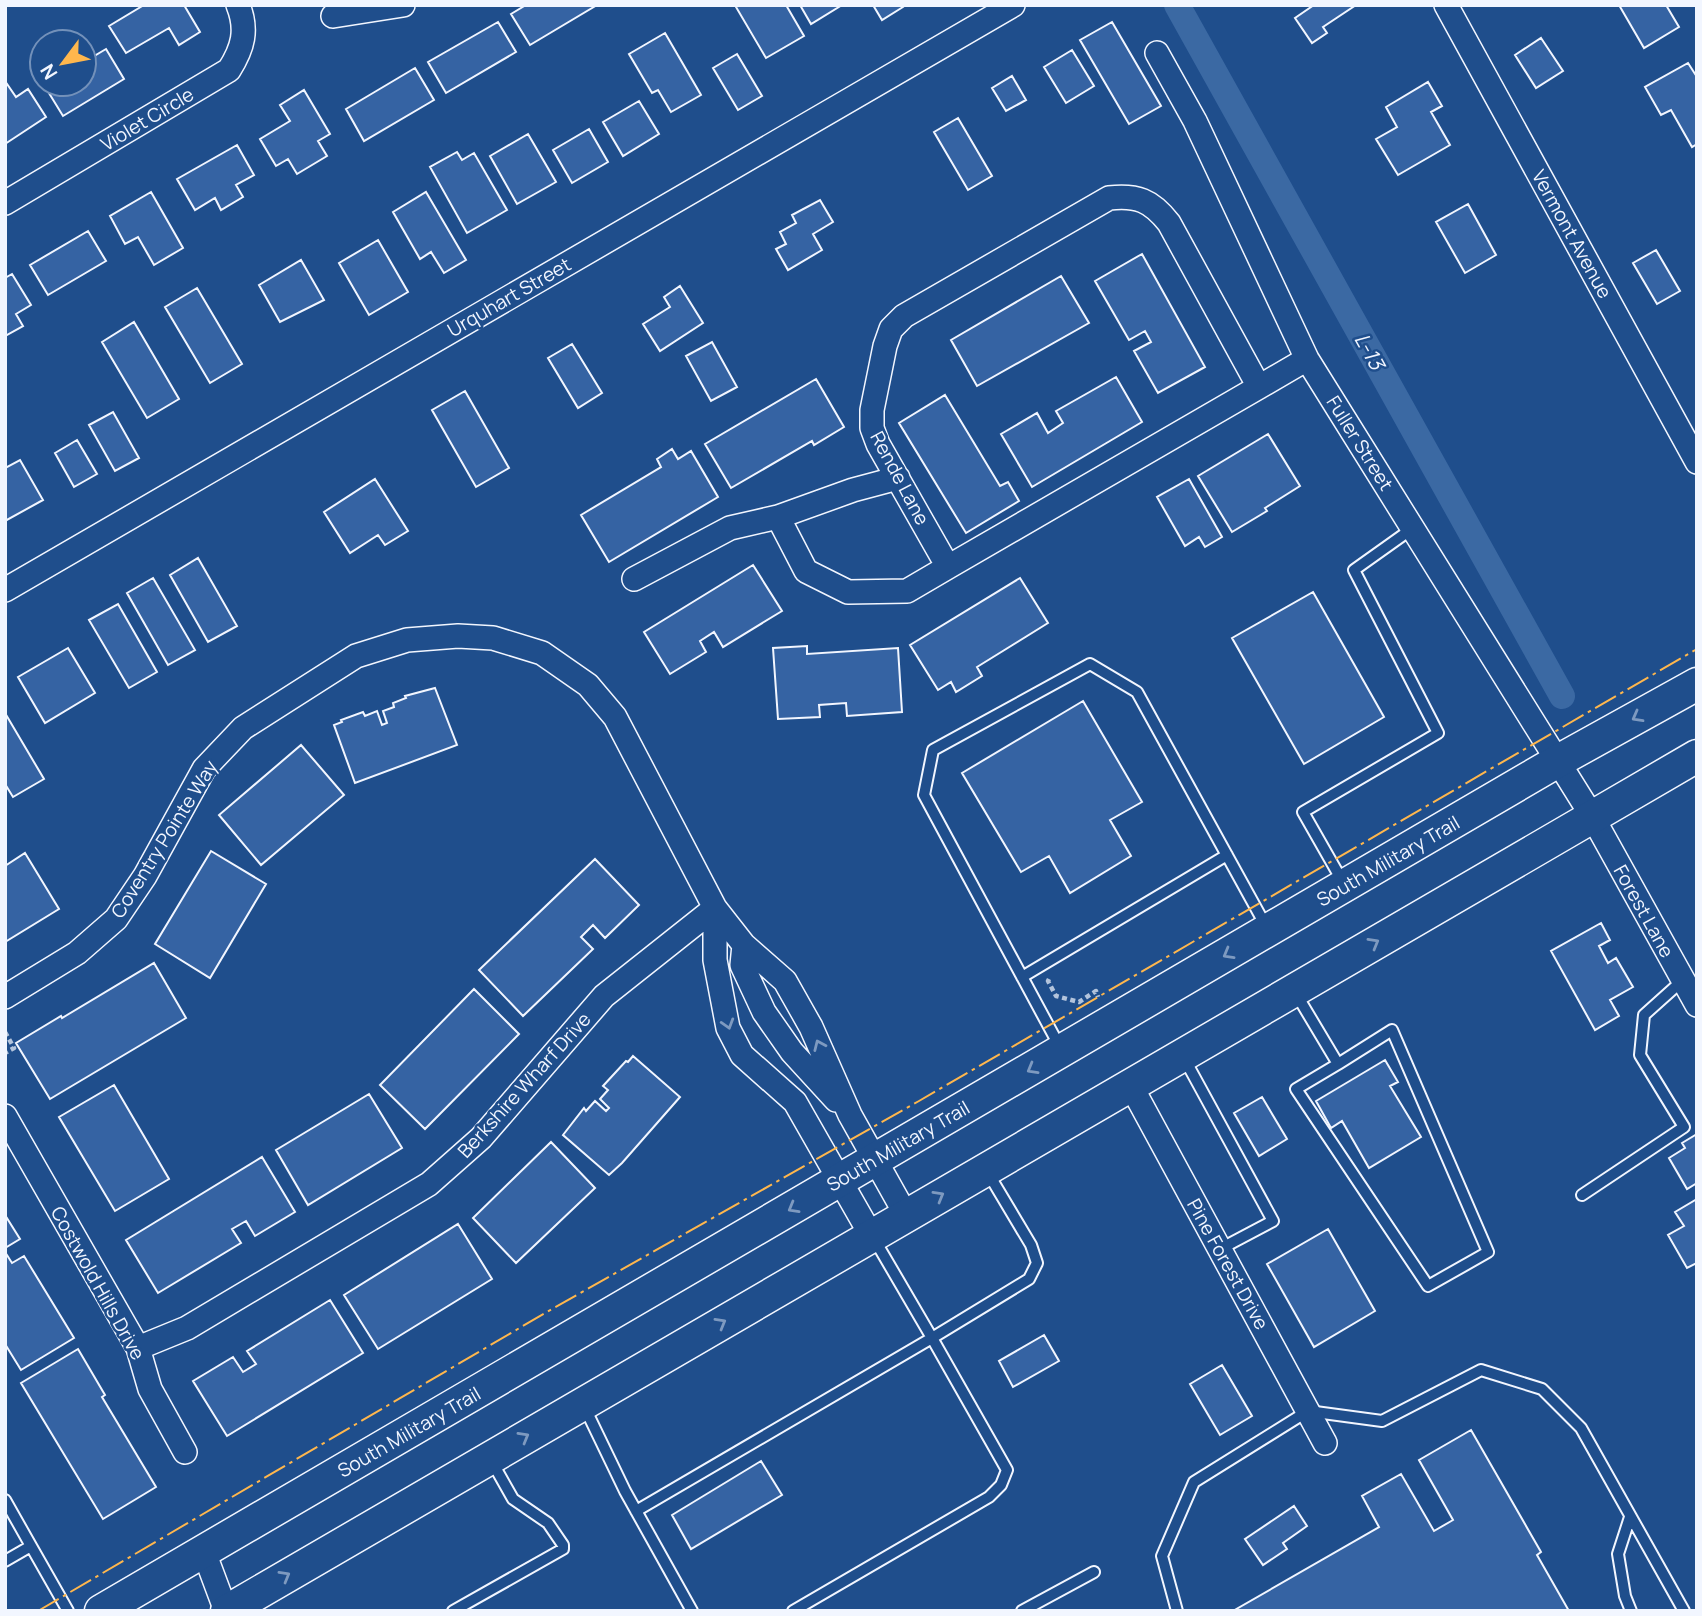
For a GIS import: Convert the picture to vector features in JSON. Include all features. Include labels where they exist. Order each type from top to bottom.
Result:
[{"type":"main road","name":"South Military Trail","points":[[101,1611],[1558,761],[1697,684]]},
{"type":"main road","points":[[226,1611],[1697,756]]},
{"type":"street","name":"Violet Circle","points":[[5,203],[229,70],[239,55],[244,37],[244,19],[238,5]]},
{"type":"street","points":[[333,16],[403,5]]},
{"type":"street","name":"Urquhart Street","points":[[5,590],[1013,5]]},
{"type":"street","name":"Vermont Avenue","points":[[1446,5],[1697,462]]},
{"type":"street","name":"Fuller Street","points":[[1157,52],[1195,121],[1307,359],[1592,816]]},
{"type":"street","name":"Rende Lane","points":[[948,567],[872,428],[872,410],[885,345],[891,329],[919,306],[1109,198],[1126,196],[1143,200],[1158,209],[1169,223],[1259,387]]},
{"type":"street","points":[[778,517],[806,571],[848,592],[907,590],[1307,359]]},
{"type":"street","points":[[634,579],[730,528],[778,517],[853,490],[898,478]]},
{"type":"street","name":"Coventry Pointe Way","points":[[5,997],[77,953],[116,919],[145,876],[204,769],[243,728],[356,656],[407,640],[458,636],[493,638],[542,653],[588,685],[615,717],[715,908],[744,945],[785,981],[811,1027],[850,1115],[906,1214]]},
{"type":"street","name":"Forest Lane","points":[[1592,816],[1697,1005]]},
{"type":"street","name":"Coventry Pointe Way","points":[[715,908],[715,960],[728,1028],[743,1055],[795,1102],[871,1235]]},
{"type":"street","name":"Berkshire Wharf Drive","points":[[138,1348],[187,1328],[429,1184],[481,1138],[604,996],[715,908]]},
{"type":"street","name":"Coventry Pointe Way","points":[[744,945],[742,965],[764,1012],[792,1052],[850,1115]]},
{"type":"street","points":[[721,989],[752,987]]},
{"type":"street","name":"Pine Forest Drive","points":[[1130,1084],[1325,1443]]},
{"type":"street","name":"Costwold Hills Drive","points":[[5,1116],[138,1348],[150,1389],[185,1451]]},
{"type":"street","points":[[204,1552],[226,1611]]},
{"type":"lane","points":[[1345,886],[1303,812],[1438,733],[1354,570],[1413,528]]},
{"type":"lane","points":[[1062,1051],[924,795],[933,750],[1090,664],[1137,692],[1268,930]]},
{"type":"lane","points":[[1022,977],[1227,855]]},
{"type":"lane","points":[[1582,1195],[1684,1127],[1640,1055],[1644,1015],[1683,980]]},
{"type":"lane","points":[[1293,990],[1338,1064]]},
{"type":"lane","points":[[1392,1030],[1488,1252],[1428,1286],[1296,1089],[1338,1064],[1392,1030]]},
{"type":"lane","points":[[1182,1054],[1273,1221],[1220,1249]]},
{"type":"lane","points":[[636,1511],[1029,1279],[1037,1263],[1031,1245],[985,1169]]},
{"type":"lane","points":[[793,1611],[989,1497],[1001,1485],[1007,1470],[871,1235]]},
{"type":"lane","points":[[1177,1611],[1162,1556],[1194,1482],[1308,1411],[1382,1420],[1480,1370],[1542,1390],[1581,1428],[1684,1611]]},
{"type":"lane","points":[[583,1403],[636,1511],[692,1611]]},
{"type":"lane","points":[[453,1611],[563,1549],[548,1523],[513,1499],[489,1458]]},
{"type":"lane","points":[[5,1500],[68,1611]]},
{"type":"lane","points":[[1630,1517],[1618,1554],[1625,1596],[1631,1611]]},
{"type":"lane","points":[[5,1561],[31,1546]]},
{"type":"lane","points":[[1022,1611],[1094,1572]]},
{"type":"path","points":[[1055,972],[1048,981],[1056,996],[1079,1002],[1096,991],[1100,1000]]},
{"type":"path","points":[[5,1032],[14,1048],[5,1054]]},
{"type":"building","points":[[144,5],[184,5],[200,32],[179,45],[169,28],[126,53],[109,26]]},
{"type":"building","points":[[526,5],[597,5],[530,45],[511,14]]},
{"type":"building","points":[[786,5],[804,36],[766,58],[736,7]]},
{"type":"building","points":[[800,5],[842,5],[811,24]]},
{"type":"building","points":[[873,5],[902,5],[903,7],[882,20]]},
{"type":"building","points":[[1314,5],[1356,5],[1323,27],[1327,33],[1312,43],[1295,18]]},
{"type":"building","points":[[1619,5],[1666,5],[1679,27],[1644,48]]},
{"type":"building","points":[[498,22],[516,52],[446,93],[428,62]]},
{"type":"building","points":[[1112,22],[1161,106],[1129,124],[1080,40]]},
{"type":"building","points":[[665,33],[701,95],[671,112],[658,90],[652,93],[629,54]]},
{"type":"building","points":[[1541,38],[1563,71],[1536,88],[1515,55]]},
{"type":"building","points":[[106,49],[124,79],[98,95],[98,54]]},
{"type":"building","points":[[1072,50],[1094,86],[1066,103],[1044,67]]},
{"type":"building","points":[[737,54],[762,96],[738,110],[713,68]]},
{"type":"building","points":[[1688,63],[1697,77],[1697,144],[1692,147],[1671,110],[1661,115],[1645,87]]},
{"type":"building","points":[[415,68],[434,100],[364,141],[346,109]]},
{"type":"building","points":[[1012,76],[1026,100],[1006,111],[992,88]]},
{"type":"building","points":[[5,81],[16,97],[28,89],[28,98],[34,98],[46,117],[5,144]]},
{"type":"building","points":[[1428,82],[1442,106],[1431,112],[1450,145],[1398,175],[1376,139],[1397,127],[1386,107]]},
{"type":"building","points":[[304,90],[330,134],[318,141],[327,156],[297,174],[288,159],[276,166],[260,139],[290,121],[280,105]]},
{"type":"building","points":[[52,98],[93,98],[63,116]]},
{"type":"building","points":[[639,101],[659,134],[623,156],[603,122]]},
{"type":"building","points":[[958,118],[992,176],[968,190],[934,132]]},
{"type":"building","points":[[589,129],[608,162],[572,183],[553,150]]},
{"type":"building","points":[[528,134],[556,182],[517,204],[490,156]]},
{"type":"building","points":[[237,145],[254,175],[236,185],[243,197],[221,210],[215,198],[195,210],[177,179]]},
{"type":"building","points":[[457,152],[462,160],[474,153],[507,210],[467,233],[430,167]]},
{"type":"building","points":[[151,192],[183,248],[154,265],[138,237],[125,244],[110,216]]},
{"type":"building","points":[[426,192],[466,260],[444,273],[431,252],[420,259],[393,212]]},
{"type":"building","points":[[820,200],[833,222],[813,234],[822,250],[788,270],[776,249],[786,244],[780,232],[796,223],[792,215]]},
{"type":"building","points":[[1468,204],[1496,255],[1465,273],[1436,222]]},
{"type":"building","points":[[88,231],[106,261],[48,295],[30,265]]},
{"type":"building","points":[[378,240],[408,292],[369,315],[339,263]]},
{"type":"building","points":[[1656,250],[1680,291],[1657,304],[1633,263]]},
{"type":"building","points":[[1142,254],[1205,367],[1158,393],[1134,351],[1151,342],[1145,331],[1129,340],[1095,281]]},
{"type":"building","points":[[301,260],[324,300],[280,322],[259,285]]},
{"type":"building","points":[[12,274],[31,305],[16,314],[23,326],[5,336],[5,278]]},
{"type":"building","points":[[1061,276],[1089,323],[977,386],[951,340]]},
{"type":"building","points":[[680,286],[703,323],[660,351],[643,324],[670,307],[664,297]]},
{"type":"building","points":[[197,288],[242,364],[210,383],[165,307]]},
{"type":"building","points":[[134,322],[179,399],[147,418],[102,342]]},
{"type":"building","points":[[712,342],[737,387],[711,401],[686,356]]},
{"type":"building","points":[[572,344],[602,393],[578,408],[548,358]]},
{"type":"building","points":[[1116,377],[1142,422],[1032,487],[1001,434],[1037,413],[1048,433],[1063,423],[1056,411]]},
{"type":"building","points":[[816,379],[844,427],[814,445],[812,441],[731,488],[705,444]]},
{"type":"building","points":[[465,391],[509,468],[476,487],[432,410]]},
{"type":"building","points":[[945,395],[1000,486],[1008,482],[1019,501],[966,533],[899,423]]},
{"type":"building","points":[[113,412],[139,458],[115,471],[89,425]]},
{"type":"building","points":[[1268,434],[1300,486],[1265,508],[1267,511],[1232,532],[1198,476]]},
{"type":"building","points":[[77,440],[97,474],[74,487],[55,453]]},
{"type":"building","points":[[672,449],[678,459],[691,451],[718,497],[609,562],[581,515],[661,467],[657,459]]},
{"type":"building","points":[[20,460],[43,500],[5,521],[5,468]]},
{"type":"building","points":[[375,479],[408,531],[385,545],[378,535],[350,553],[324,512]]},
{"type":"building","points":[[1189,479],[1222,537],[1205,547],[1199,537],[1185,546],[1157,497]]},
{"type":"building","points":[[198,558],[237,626],[208,642],[170,575]]},
{"type":"building","points":[[753,565],[782,611],[723,647],[714,632],[700,641],[706,652],[670,674],[644,632]]},
{"type":"building","points":[[153,578],[195,650],[168,665],[127,593]]},
{"type":"building","points":[[1020,578],[1048,623],[977,667],[982,676],[956,692],[951,682],[938,690],[910,645]]},
{"type":"building","points":[[1313,592],[1384,717],[1304,764],[1232,638]]},
{"type":"building","points":[[118,604],[157,672],[129,688],[89,620]]},
{"type":"building","points":[[807,646],[807,654],[898,648],[902,712],[847,716],[846,703],[819,705],[820,717],[778,719],[773,648]]},
{"type":"building","points":[[68,648],[95,693],[45,723],[18,677]]},
{"type":"building","points":[[435,688],[457,745],[355,783],[334,725],[363,712],[365,716],[377,711],[382,725],[387,723],[383,711],[394,707],[393,703],[406,698],[405,696]]},
{"type":"building","points":[[1083,701],[1142,802],[1110,820],[1131,856],[1070,893],[1049,856],[1021,872],[962,773]]},
{"type":"building","points":[[5,713],[44,779],[13,797],[5,784]]},
{"type":"building","points":[[301,745],[344,795],[261,865],[219,815]]},
{"type":"building","points":[[211,851],[266,884],[210,978],[155,944]]},
{"type":"building","points":[[25,853],[59,909],[5,942],[5,866]]},
{"type":"building","points":[[595,859],[639,905],[605,938],[593,925],[581,937],[593,949],[523,1016],[479,970]]},
{"type":"building","points":[[1601,923],[1610,940],[1599,946],[1608,963],[1616,958],[1633,987],[1610,1000],[1619,1016],[1595,1030],[1551,951]]},
{"type":"building","points":[[154,963],[186,1018],[50,1099],[16,1043]]},
{"type":"building","points":[[474,989],[519,1034],[425,1129],[380,1085]]},
{"type":"building","points":[[633,1056],[680,1097],[609,1175],[563,1135],[584,1108],[586,1111],[595,1101],[606,1111],[609,1108],[600,1099],[608,1090],[603,1086]]},
{"type":"building","points":[[1385,1060],[1398,1082],[1390,1086],[1421,1137],[1369,1168],[1342,1121],[1331,1128],[1316,1101]]},
{"type":"building","points":[[114,1085],[169,1179],[115,1211],[59,1117]]},
{"type":"building","points":[[369,1094],[402,1148],[308,1205],[276,1150]]},
{"type":"building","points":[[1262,1097],[1287,1139],[1259,1156],[1234,1113]]},
{"type":"building","points":[[1697,1134],[1697,1183],[1687,1189],[1669,1158],[1685,1148],[1682,1143]]},
{"type":"building","points":[[551,1142],[595,1188],[516,1263],[473,1218]]},
{"type":"building","points":[[262,1157],[295,1212],[255,1236],[246,1221],[232,1229],[241,1243],[158,1293],[126,1240]]},
{"type":"building","points":[[1697,1199],[1697,1263],[1687,1268],[1668,1235],[1684,1226],[1675,1212]]},
{"type":"building","points":[[5,1215],[20,1239],[5,1248]]},
{"type":"building","points":[[458,1224],[492,1279],[378,1349],[344,1295]]},
{"type":"building","points":[[1328,1229],[1375,1311],[1314,1347],[1267,1264]]},
{"type":"building","points":[[5,1252],[12,1263],[24,1256],[74,1338],[21,1370],[5,1344]]},
{"type":"building","points":[[330,1300],[363,1353],[227,1436],[193,1381],[233,1357],[243,1372],[256,1364],[247,1351]]},
{"type":"building","points":[[1044,1335],[1059,1361],[1013,1387],[999,1361]]},
{"type":"building","points":[[78,1349],[105,1395],[102,1397],[156,1487],[103,1519],[21,1383]]},
{"type":"building","points":[[1222,1365],[1252,1416],[1220,1435],[1190,1384]]},
{"type":"building","points":[[1471,1430],[1541,1552],[1537,1555],[1569,1611],[1233,1611],[1379,1527],[1362,1496],[1401,1474],[1434,1531],[1453,1520],[1419,1460]]},
{"type":"building","points":[[761,1461],[782,1495],[691,1549],[672,1515]]},
{"type":"building","points":[[1294,1506],[1307,1526],[1283,1543],[1287,1549],[1263,1565],[1245,1539]]},
{"type":"waterway","name":"L-13","points":[[1177,5],[1562,696]]},
{"type":"power","points":[[38,1611],[545,1313],[919,1101],[1697,649]]}]
